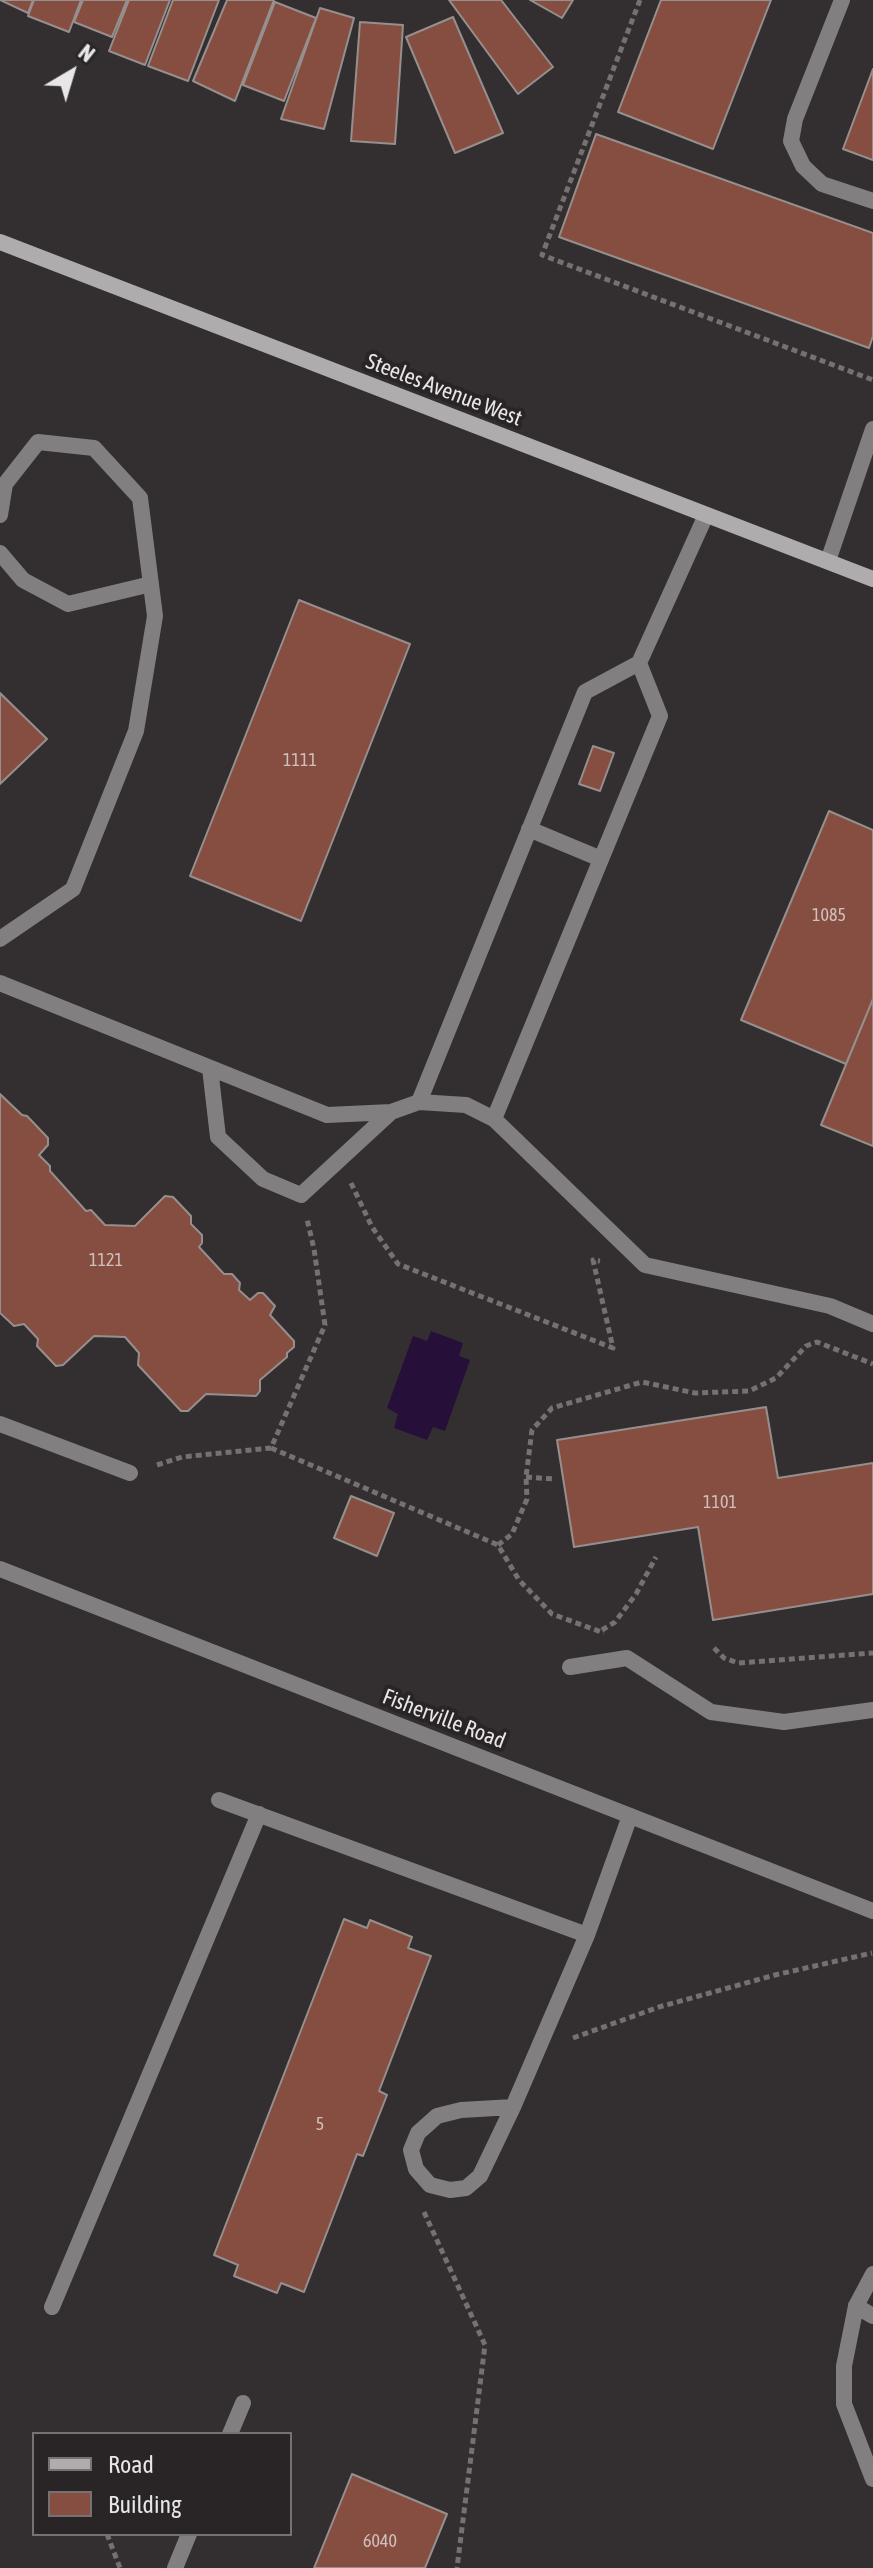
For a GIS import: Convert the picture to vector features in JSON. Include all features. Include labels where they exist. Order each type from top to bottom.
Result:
[{"type":"main road","name":"Steeles Avenue West","points":[[0,242],[873,579]]},
{"type":"street","points":[[842,0],[795,119],[791,141],[803,166],[822,184],[873,201]]},
{"type":"street","points":[[828,561],[873,429]]},
{"type":"street","points":[[0,515],[5,484],[38,442],[94,448],[140,498],[155,616],[136,731],[73,889],[0,939]]},
{"type":"street","points":[[419,1102],[585,692],[639,663],[706,515]]},
{"type":"street","points":[[0,553],[23,580],[68,604],[151,584]]},
{"type":"street","points":[[494,1119],[660,716],[639,663]]},
{"type":"street","points":[[529,829],[601,859]]},
{"type":"street","points":[[0,983],[327,1115],[391,1112],[419,1102],[466,1105],[494,1119],[645,1265],[830,1306],[873,1324]]},
{"type":"street","points":[[210,1068],[218,1137],[263,1179],[301,1195],[391,1112]]},
{"type":"street","points":[[0,1424],[130,1473]]},
{"type":"street","name":"Fisherville Road","points":[[0,1569],[873,1911]]},
{"type":"street","points":[[570,1667],[627,1658],[711,1712],[784,1722],[873,1710]]},
{"type":"street","points":[[219,1800],[587,1935]]},
{"type":"street","points":[[52,2307],[259,1814]]},
{"type":"street","points":[[513,2107],[461,2110],[437,2116],[418,2133],[411,2150],[416,2169],[430,2185],[450,2190],[466,2188],[480,2176],[513,2107],[587,1935],[630,1816]]},
{"type":"street","points":[[873,2274],[856,2306],[844,2366],[844,2404],[873,2479]]},
{"type":"street","points":[[856,2306],[873,2316]]},
{"type":"street","points":[[231,2432],[243,2403]]},
{"type":"street","points":[[175,2568],[188,2536]]},
{"type":"path","points":[[640,0],[542,255],[873,380]]},
{"type":"path","points":[[335,1163],[354,1187],[372,1227],[398,1264],[613,1348],[593,1260],[645,1265]]},
{"type":"path","points":[[271,1448],[325,1325],[314,1249],[301,1195]]},
{"type":"path","points":[[498,1545],[512,1534],[527,1499],[526,1477],[532,1430],[552,1408],[642,1382],[695,1393],[749,1391],[776,1378],[806,1346],[817,1342],[873,1364]]},
{"type":"path","points":[[130,1473],[182,1457],[271,1448],[498,1545],[519,1580],[552,1614],[602,1630],[627,1658]]},
{"type":"path","points":[[526,1477],[554,1479]]},
{"type":"path","points":[[602,1630],[622,1613],[656,1557]]},
{"type":"path","points":[[714,1648],[724,1658],[738,1663],[873,1653]]},
{"type":"path","points":[[537,2051],[659,2007],[775,1975],[872,1953]]},
{"type":"path","points":[[416,2169],[413,2189],[485,2345],[457,2568]]},
{"type":"path","points":[[108,2536],[120,2568]]},
{"type":"shaded area","points":[[431,1331],[463,1343],[459,1356],[470,1360],[445,1431],[433,1427],[427,1440],[394,1428],[398,1414],[387,1408],[413,1336],[427,1341]]},
{"type":"building","points":[[0,0],[33,0],[28,13]]},
{"type":"building","points":[[34,0],[81,0],[69,32],[28,16]]},
{"type":"building","points":[[83,0],[127,0],[112,37],[74,22]]},
{"type":"building","points":[[129,0],[170,0],[145,65],[109,51]]},
{"type":"building","points":[[173,0],[219,0],[188,81],[148,66]]},
{"type":"building","points":[[227,0],[274,0],[235,101],[193,81]]},
{"type":"building","points":[[449,0],[501,0],[553,67],[518,94]]},
{"type":"building","points":[[530,0],[573,0],[562,18]]},
{"type":"building","points":[[661,0],[771,0],[713,149],[618,112]]},
{"type":"building","points":[[275,2],[316,18],[284,101],[243,85]]},
{"type":"building","points":[[320,8],[354,18],[324,129],[281,119]]},
{"type":"building","points":[[453,17],[503,133],[455,153],[406,37]]},
{"type":"building","points":[[360,22],[403,25],[395,144],[351,141]]},
{"type":"building","points":[[873,69],[873,160],[843,149]]},
{"type":"building","points":[[596,134],[873,233],[873,336],[869,348],[559,237]]},
{"type":"building","points":[[299,600],[410,644],[301,921],[190,876]]},
{"type":"building","points":[[0,693],[47,739],[0,784]]},
{"type":"building","points":[[593,746],[614,753],[600,791],[579,784]]},
{"type":"building","points":[[829,811],[873,830],[873,999],[846,1064],[741,1020]]},
{"type":"building","points":[[873,999],[873,1146],[821,1125]]},
{"type":"building","points":[[0,1094],[48,1138],[48,1145],[39,1155],[86,1211],[91,1210],[105,1225],[135,1226],[165,1196],[173,1197],[191,1216],[191,1224],[202,1235],[199,1247],[224,1274],[232,1274],[240,1283],[239,1290],[250,1300],[263,1293],[275,1306],[270,1315],[294,1341],[294,1347],[260,1380],[260,1391],[256,1396],[206,1394],[188,1411],[181,1411],[138,1365],[139,1353],[125,1337],[94,1336],[63,1365],[56,1366],[37,1346],[38,1339],[24,1324],[14,1326],[0,1313]]},
{"type":"building","points":[[766,1407],[778,1478],[873,1463],[873,1594],[713,1620],[698,1527],[574,1547],[557,1440]]},
{"type":"building","points":[[351,1496],[394,1513],[377,1556],[334,1538]]},
{"type":"building","points":[[344,1919],[367,1928],[370,1920],[412,1937],[408,1948],[431,1956],[379,2091],[387,2095],[363,2156],[357,2154],[304,2292],[281,2283],[277,2293],[234,2276],[238,2265],[214,2255]]},
{"type":"building","points":[[352,2474],[447,2514],[425,2568],[314,2568]]}]
